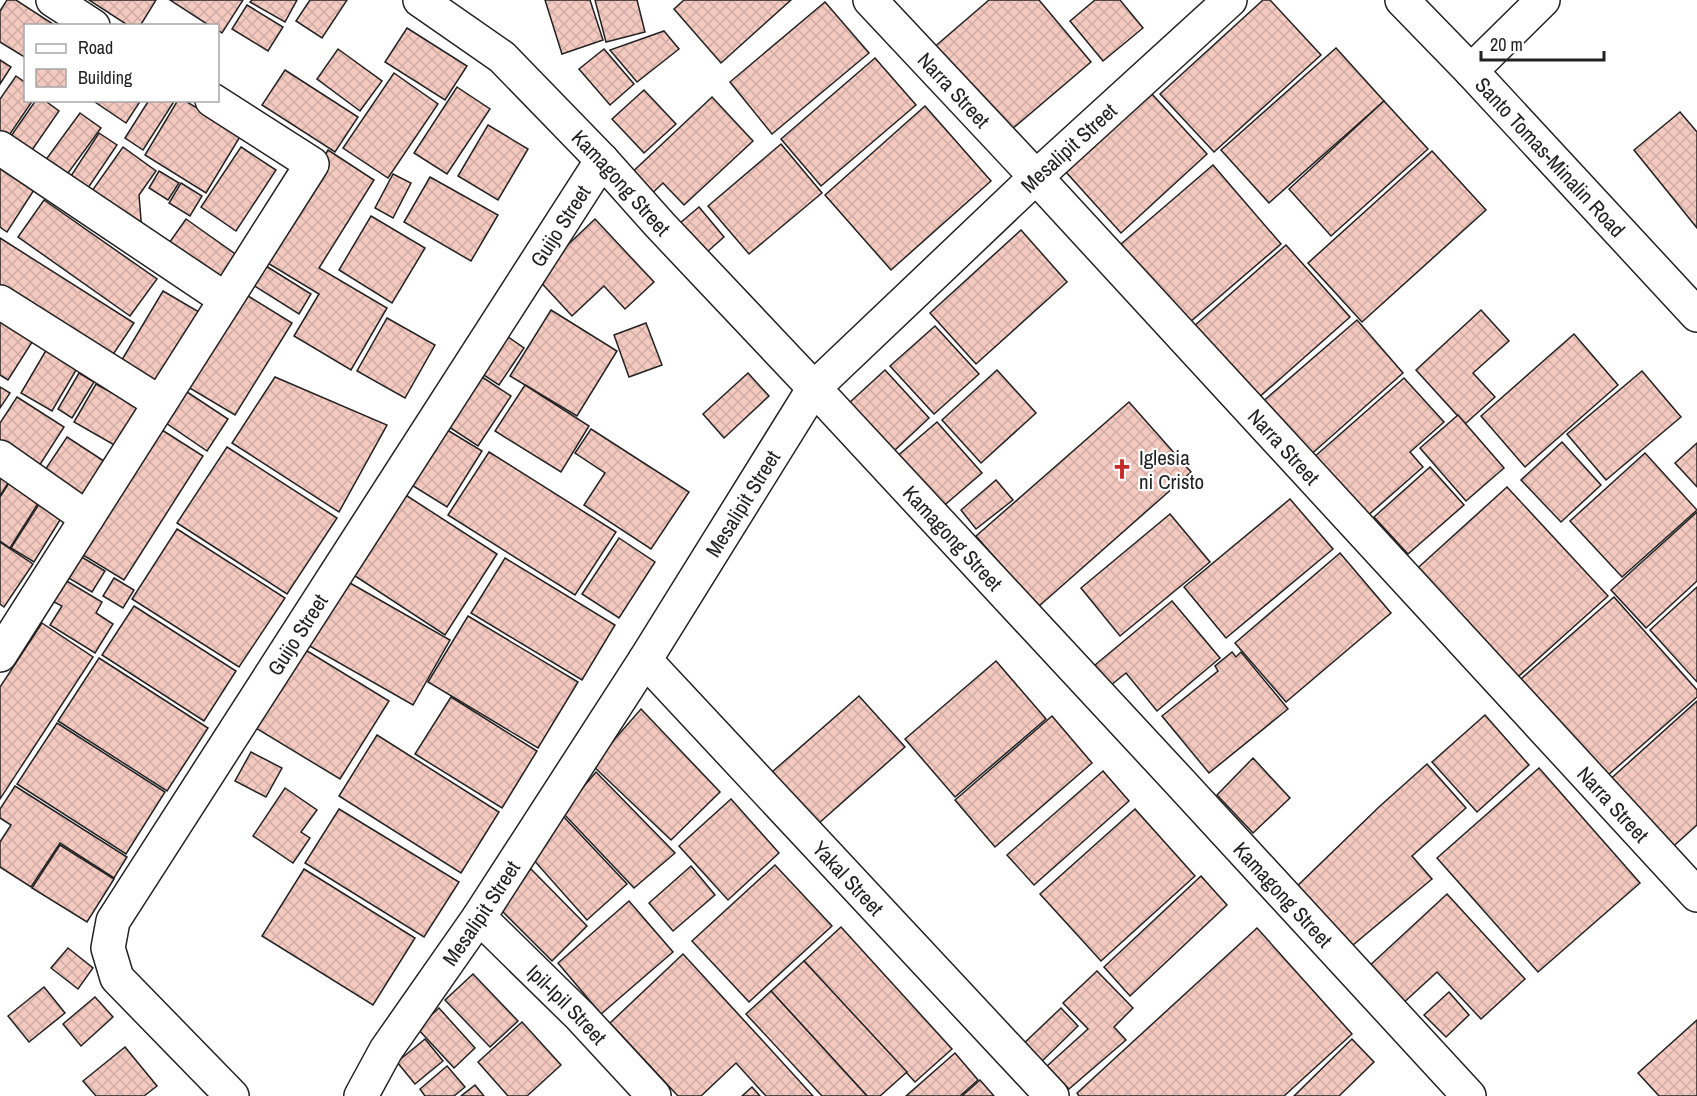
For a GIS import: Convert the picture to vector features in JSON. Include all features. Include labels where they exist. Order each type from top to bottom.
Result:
[{"type":"street","points":[[53,0],[90,24]]},
{"type":"street","name":"Kamagong Street","points":[[420,0],[502,57],[602,160],[660,225],[1179,780],[1469,1096]]},
{"type":"street","name":"Narra Street","points":[[870,0],[1697,895]]},
{"type":"street","name":"Mesalipit Street","points":[[361,1096],[386,1050],[479,917],[645,660],[814,388],[1036,177],[1230,0]]},
{"type":"street","name":"Santo Tomas-Minalin Road","points":[[1402,0],[1471,71],[1697,315]]},
{"type":"street","points":[[1471,71],[1543,0]]},
{"type":"street","points":[[6,633],[87,518],[312,164],[215,102]]},
{"type":"street","points":[[0,148],[225,299]]},
{"type":"street","name":"Guijo Street","points":[[232,1096],[117,978],[108,948],[113,921],[602,160]]},
{"type":"street","points":[[0,302],[160,403]]},
{"type":"street","points":[[0,457],[87,518]]},
{"type":"street","name":"Yakal Street","points":[[645,660],[1052,1096]]},
{"type":"street","name":"Ipil-Ipil Street","points":[[479,917],[580,1016],[654,1096]]},
{"type":"building","points":[[7,0],[16,0],[53,24],[24,24],[24,57],[0,42],[0,11]]},
{"type":"building","points":[[89,0],[156,0],[141,24],[126,24]]},
{"type":"building","points":[[170,0],[243,0],[222,33],[219,31],[219,24],[207,24]]},
{"type":"building","points":[[252,0],[297,0],[285,22],[250,2]]},
{"type":"building","points":[[310,0],[347,0],[322,38],[296,21]]},
{"type":"building","points":[[545,0],[590,0],[603,40],[562,54]]},
{"type":"building","points":[[595,0],[637,0],[645,32],[606,42]]},
{"type":"building","points":[[684,0],[791,0],[721,63],[674,9]]},
{"type":"building","points":[[989,0],[1039,0],[1091,62],[1005,135],[932,49]]},
{"type":"building","points":[[1095,0],[1120,0],[1143,28],[1103,61],[1070,21]]},
{"type":"building","points":[[1263,0],[1270,0],[1321,55],[1214,152],[1160,94]]},
{"type":"building","points":[[825,2],[869,53],[772,134],[730,82]]},
{"type":"building","points":[[247,5],[283,27],[268,51],[232,29]]},
{"type":"building","points":[[407,28],[467,66],[445,100],[385,62]]},
{"type":"building","points":[[664,31],[679,49],[637,82],[610,50]]},
{"type":"building","points":[[1336,48],[1384,101],[1269,203],[1221,150]]},
{"type":"building","points":[[338,49],[382,81],[360,111],[317,79]]},
{"type":"building","points":[[604,49],[634,84],[610,105],[579,69]]},
{"type":"building","points":[[875,58],[916,105],[821,186],[781,139]]},
{"type":"building","points":[[0,60],[11,67],[0,84]]},
{"type":"building","points":[[285,70],[358,117],[335,152],[262,105]]},
{"type":"building","points":[[394,73],[438,104],[388,178],[343,148]]},
{"type":"building","points":[[16,76],[24,82],[24,102],[32,102],[8,137],[0,131],[0,99]]},
{"type":"building","points":[[457,87],[490,109],[447,174],[414,153]]},
{"type":"building","points":[[644,90],[676,124],[644,153],[612,119]]},
{"type":"building","points":[[1151,93],[1207,154],[1121,233],[1065,171]]},
{"type":"building","points":[[712,97],[753,141],[684,205],[663,183],[645,200],[625,179]]},
{"type":"building","points":[[1384,101],[1428,149],[1331,236],[1289,189]]},
{"type":"building","points":[[35,102],[47,102],[59,111],[30,153],[9,139]]},
{"type":"building","points":[[95,102],[140,102],[126,123]]},
{"type":"building","points":[[148,102],[174,102],[143,150],[125,138]]},
{"type":"building","points":[[177,102],[187,102],[241,135],[206,193],[145,155]]},
{"type":"building","points":[[925,106],[991,181],[891,270],[825,195]]},
{"type":"building","points":[[1680,112],[1697,132],[1697,228],[1634,150]]},
{"type":"building","points":[[80,113],[101,128],[63,180],[42,165]]},
{"type":"building","points":[[488,125],[528,149],[498,200],[458,176]]},
{"type":"building","points":[[99,133],[117,145],[84,194],[67,182]]},
{"type":"building","points":[[781,144],[822,193],[749,254],[708,206]]},
{"type":"building","points":[[123,147],[156,171],[139,195],[142,232],[87,198]]},
{"type":"building","points":[[241,147],[276,170],[236,231],[201,207]]},
{"type":"building","points":[[328,150],[374,180],[319,268],[387,308],[351,370],[294,336],[319,294],[261,259]]},
{"type":"building","points":[[1432,151],[1486,210],[1362,322],[1308,263]]},
{"type":"building","points":[[1213,165],[1281,244],[1189,323],[1121,244]]},
{"type":"building","points":[[0,168],[34,190],[7,232],[0,227]]},
{"type":"building","points":[[159,171],[179,183],[168,200],[149,188]]},
{"type":"building","points":[[393,174],[411,183],[393,218],[375,208]]},
{"type":"building","points":[[430,177],[498,215],[471,261],[404,222]]},
{"type":"building","points":[[181,183],[202,196],[190,216],[169,203]]},
{"type":"building","points":[[44,200],[157,279],[130,316],[18,237]]},
{"type":"building","points":[[699,207],[724,237],[706,253],[680,223]]},
{"type":"building","points":[[371,216],[425,248],[392,303],[339,270]]},
{"type":"building","points":[[186,219],[241,258],[223,284],[167,246]]},
{"type":"building","points":[[595,219],[654,282],[625,309],[604,286],[572,316],[535,276]]},
{"type":"building","points":[[1021,230],[1067,282],[976,364],[930,313]]},
{"type":"building","points":[[0,238],[134,323],[110,359],[0,290]]},
{"type":"building","points":[[1286,245],[1350,317],[1256,400],[1193,327]]},
{"type":"building","points":[[266,266],[311,294],[299,314],[253,285]]},
{"type":"building","points":[[163,291],[199,312],[153,390],[117,368]]},
{"type":"building","points":[[245,294],[292,323],[235,415],[188,387]]},
{"type":"building","points":[[551,310],[617,351],[577,416],[510,376]]},
{"type":"building","points":[[1481,310],[1509,341],[1473,373],[1495,397],[1465,424],[1416,370]]},
{"type":"building","points":[[0,317],[34,339],[8,380],[0,375]]},
{"type":"building","points":[[387,318],[435,345],[405,398],[357,371]]},
{"type":"building","points":[[1357,320],[1403,373],[1307,458],[1260,404]]},
{"type":"building","points":[[646,323],[662,365],[629,377],[614,335]]},
{"type":"building","points":[[935,326],[979,374],[934,414],[890,366]]},
{"type":"building","points":[[501,332],[524,348],[499,385],[476,370]]},
{"type":"building","points":[[1574,334],[1618,385],[1525,467],[1481,416]]},
{"type":"building","points":[[48,347],[79,365],[52,411],[21,393]]},
{"type":"building","points":[[885,370],[929,418],[893,452],[849,403]]},
{"type":"building","points":[[997,370],[1036,413],[981,463],[942,420]]},
{"type":"building","points":[[1642,371],[1681,417],[1606,480],[1567,434]]},
{"type":"building","points":[[79,373],[94,382],[72,418],[58,409]]},
{"type":"building","points":[[476,373],[511,396],[478,446],[443,423]]},
{"type":"building","points":[[748,373],[769,396],[724,438],[703,414]]},
{"type":"building","points":[[275,377],[387,425],[339,512],[232,443]]},
{"type":"building","points":[[1404,378],[1444,422],[1410,452],[1423,467],[1365,518],[1313,458]]},
{"type":"building","points":[[96,384],[138,407],[116,446],[74,422]]},
{"type":"building","points":[[525,385],[589,426],[561,472],[495,431]]},
{"type":"building","points":[[0,387],[10,393],[0,408]]},
{"type":"building","points":[[184,390],[228,419],[207,451],[163,421]]},
{"type":"building","points":[[17,397],[64,427],[34,474],[0,452],[0,423]]},
{"type":"building","points":[[1129,402],[1191,472],[1038,607],[976,536]]},
{"type":"building","points":[[1458,415],[1504,468],[1466,501],[1420,448]]},
{"type":"building","points":[[937,422],[982,473],[940,509],[895,458]]},
{"type":"building","points":[[444,428],[482,451],[447,507],[410,484]]},
{"type":"building","points":[[591,429],[689,492],[651,549],[584,505],[605,473],[575,453]]},
{"type":"building","points":[[162,430],[203,456],[124,580],[83,555]]},
{"type":"building","points":[[67,437],[110,465],[83,507],[39,479]]},
{"type":"building","points":[[1562,442],[1601,485],[1561,522],[1521,480]]},
{"type":"building","points":[[1697,443],[1697,487],[1675,463]]},
{"type":"building","points":[[227,447],[337,518],[287,594],[177,523]]},
{"type":"building","points":[[489,452],[616,532],[575,595],[448,515]]},
{"type":"building","points":[[1645,453],[1697,510],[1622,577],[1570,521]]},
{"type":"building","points":[[1430,467],[1464,505],[1408,554],[1374,517]]},
{"type":"building","points":[[0,469],[12,477],[0,496]]},
{"type":"building","points":[[12,478],[42,497],[10,548],[0,541],[0,497]]},
{"type":"building","points":[[996,480],[1013,500],[976,529],[961,510]]},
{"type":"building","points":[[1507,487],[1608,596],[1510,684],[1410,575]]},
{"type":"building","points":[[401,492],[497,554],[445,635],[349,572]]},
{"type":"building","points":[[43,498],[65,512],[34,562],[11,548]]},
{"type":"building","points":[[1290,499],[1333,549],[1226,638],[1184,587]]},
{"type":"building","points":[[1697,512],[1697,581],[1646,628],[1611,590]]},
{"type":"building","points":[[1170,514],[1210,562],[1120,636],[1081,588]]},
{"type":"building","points":[[177,529],[285,598],[239,667],[132,599]]},
{"type":"building","points":[[619,538],[655,562],[619,618],[582,594]]},
{"type":"building","points":[[0,542],[33,564],[4,607],[0,604]]},
{"type":"building","points":[[1340,553],[1391,613],[1286,702],[1235,643]]},
{"type":"building","points":[[80,556],[105,571],[92,592],[67,577]]},
{"type":"building","points":[[505,558],[615,625],[582,680],[471,613]]},
{"type":"building","points":[[114,578],[134,590],[123,608],[103,596]]},
{"type":"building","points":[[343,579],[450,640],[413,705],[306,644]]},
{"type":"building","points":[[65,580],[102,602],[96,613],[113,624],[95,653],[50,625],[62,606],[52,601]]},
{"type":"building","points":[[1697,587],[1697,682],[1650,630]]},
{"type":"building","points":[[1614,597],[1697,690],[1697,697],[1599,783],[1513,686]]},
{"type":"building","points":[[1172,601],[1220,658],[1157,711],[1126,673],[1111,685],[1095,665]]},
{"type":"building","points":[[134,606],[236,671],[204,721],[102,655]]},
{"type":"building","points":[[468,616],[578,682],[538,748],[428,682]]},
{"type":"building","points":[[42,623],[93,657],[0,799],[0,687]]},
{"type":"building","points":[[299,646],[389,701],[340,779],[251,725]]},
{"type":"building","points":[[1232,652],[1236,657],[1241,652],[1288,709],[1209,773],[1162,716],[1218,671],[1215,666]]},
{"type":"building","points":[[99,658],[208,728],[167,791],[58,721]]},
{"type":"building","points":[[996,661],[1046,719],[955,797],[905,739]]},
{"type":"building","points":[[859,696],[905,747],[810,831],[764,779]]},
{"type":"building","points":[[451,697],[537,751],[502,808],[415,754]]},
{"type":"building","points":[[1697,701],[1697,825],[1667,852],[1606,783]]},
{"type":"building","points":[[641,709],[720,792],[671,840],[592,765]]},
{"type":"building","points":[[1485,715],[1529,765],[1477,812],[1432,762]]},
{"type":"building","points":[[1052,716],[1092,763],[995,847],[955,800]]},
{"type":"building","points":[[57,723],[165,792],[126,854],[17,784]]},
{"type":"building","points":[[377,735],[499,812],[461,873],[339,796]]},
{"type":"building","points":[[251,752],[282,768],[266,797],[235,781]]},
{"type":"building","points":[[1253,758],[1290,798],[1253,833],[1217,795]]},
{"type":"building","points":[[1427,764],[1466,808],[1412,856],[1432,879],[1347,950],[1291,892]]},
{"type":"building","points":[[1539,768],[1640,883],[1538,972],[1437,858]]},
{"type":"building","points":[[1103,771],[1129,801],[1034,885],[1007,855]]},
{"type":"building","points":[[596,772],[675,853],[634,888],[562,812]]},
{"type":"building","points":[[15,786],[127,857],[114,878],[60,843],[31,887],[0,867],[0,842],[11,825],[0,818],[0,809]]},
{"type":"building","points":[[285,788],[317,810],[301,832],[310,838],[293,863],[253,836]]},
{"type":"building","points":[[731,799],[779,853],[728,900],[679,846]]},
{"type":"building","points":[[339,809],[459,882],[424,937],[305,863]]},
{"type":"building","points":[[1135,809],[1195,876],[1101,961],[1040,894]]},
{"type":"building","points":[[562,815],[627,884],[587,920],[531,857]]},
{"type":"building","points":[[60,845],[114,879],[87,922],[32,888]]},
{"type":"building","points":[[775,865],[832,926],[749,1002],[692,941]]},
{"type":"building","points":[[691,866],[715,895],[673,931],[649,903]]},
{"type":"building","points":[[304,869],[415,938],[373,1005],[262,936]]},
{"type":"building","points":[[531,869],[587,926],[552,961],[495,904]]},
{"type":"building","points":[[1201,876],[1227,905],[1130,996],[1104,967]]},
{"type":"building","points":[[1447,894],[1525,979],[1481,1019],[1437,972],[1400,1006],[1366,969]]},
{"type":"building","points":[[629,901],[673,952],[601,1014],[558,963]]},
{"type":"building","points":[[841,927],[952,1049],[915,1082],[804,961]]},
{"type":"building","points":[[1257,928],[1352,1034],[1284,1096],[1079,1096],[1077,1093]]},
{"type":"building","points":[[68,948],[93,968],[78,989],[51,968]]},
{"type":"building","points":[[683,954],[813,1096],[766,1096],[736,1063],[701,1096],[678,1096],[610,1023]]},
{"type":"building","points":[[804,961],[907,1072],[880,1096],[867,1096],[771,991]]},
{"type":"building","points":[[1097,971],[1133,1008],[1114,1027],[1126,1040],[1069,1089],[1047,1066],[1088,1029],[1063,1003]]},
{"type":"building","points":[[473,974],[518,1021],[490,1047],[445,1000]]},
{"type":"building","points":[[44,987],[65,1013],[29,1042],[8,1016]]},
{"type":"building","points":[[771,991],[867,1096],[822,1096],[746,1014]]},
{"type":"building","points":[[1449,992],[1469,1015],[1446,1037],[1424,1015]]},
{"type":"building","points":[[95,997],[113,1017],[81,1046],[63,1024]]},
{"type":"building","points":[[439,1008],[475,1048],[454,1068],[417,1028]]},
{"type":"building","points":[[1061,1008],[1078,1026],[1036,1067],[1019,1048]]},
{"type":"building","points":[[1697,1020],[1697,1096],[1659,1096],[1638,1073]]},
{"type":"building","points":[[522,1022],[561,1065],[527,1096],[508,1096],[478,1062]]},
{"type":"building","points":[[425,1039],[443,1061],[415,1084],[397,1062]]},
{"type":"building","points":[[1352,1039],[1374,1062],[1339,1096],[1294,1096]]},
{"type":"building","points":[[125,1047],[157,1086],[144,1096],[96,1096],[83,1081]]},
{"type":"building","points":[[955,1053],[978,1080],[960,1096],[906,1096]]},
{"type":"building","points":[[447,1066],[465,1087],[454,1096],[425,1096],[420,1089]]},
{"type":"building","points":[[980,1080],[994,1096],[962,1096]]},
{"type":"building","points":[[475,1085],[484,1096],[461,1096]]},
{"type":"building","points":[[752,1087],[760,1096],[742,1096]]},
{"type":"place","name":"Iglesia ni Cristo","points":[[1122,469]]}]
